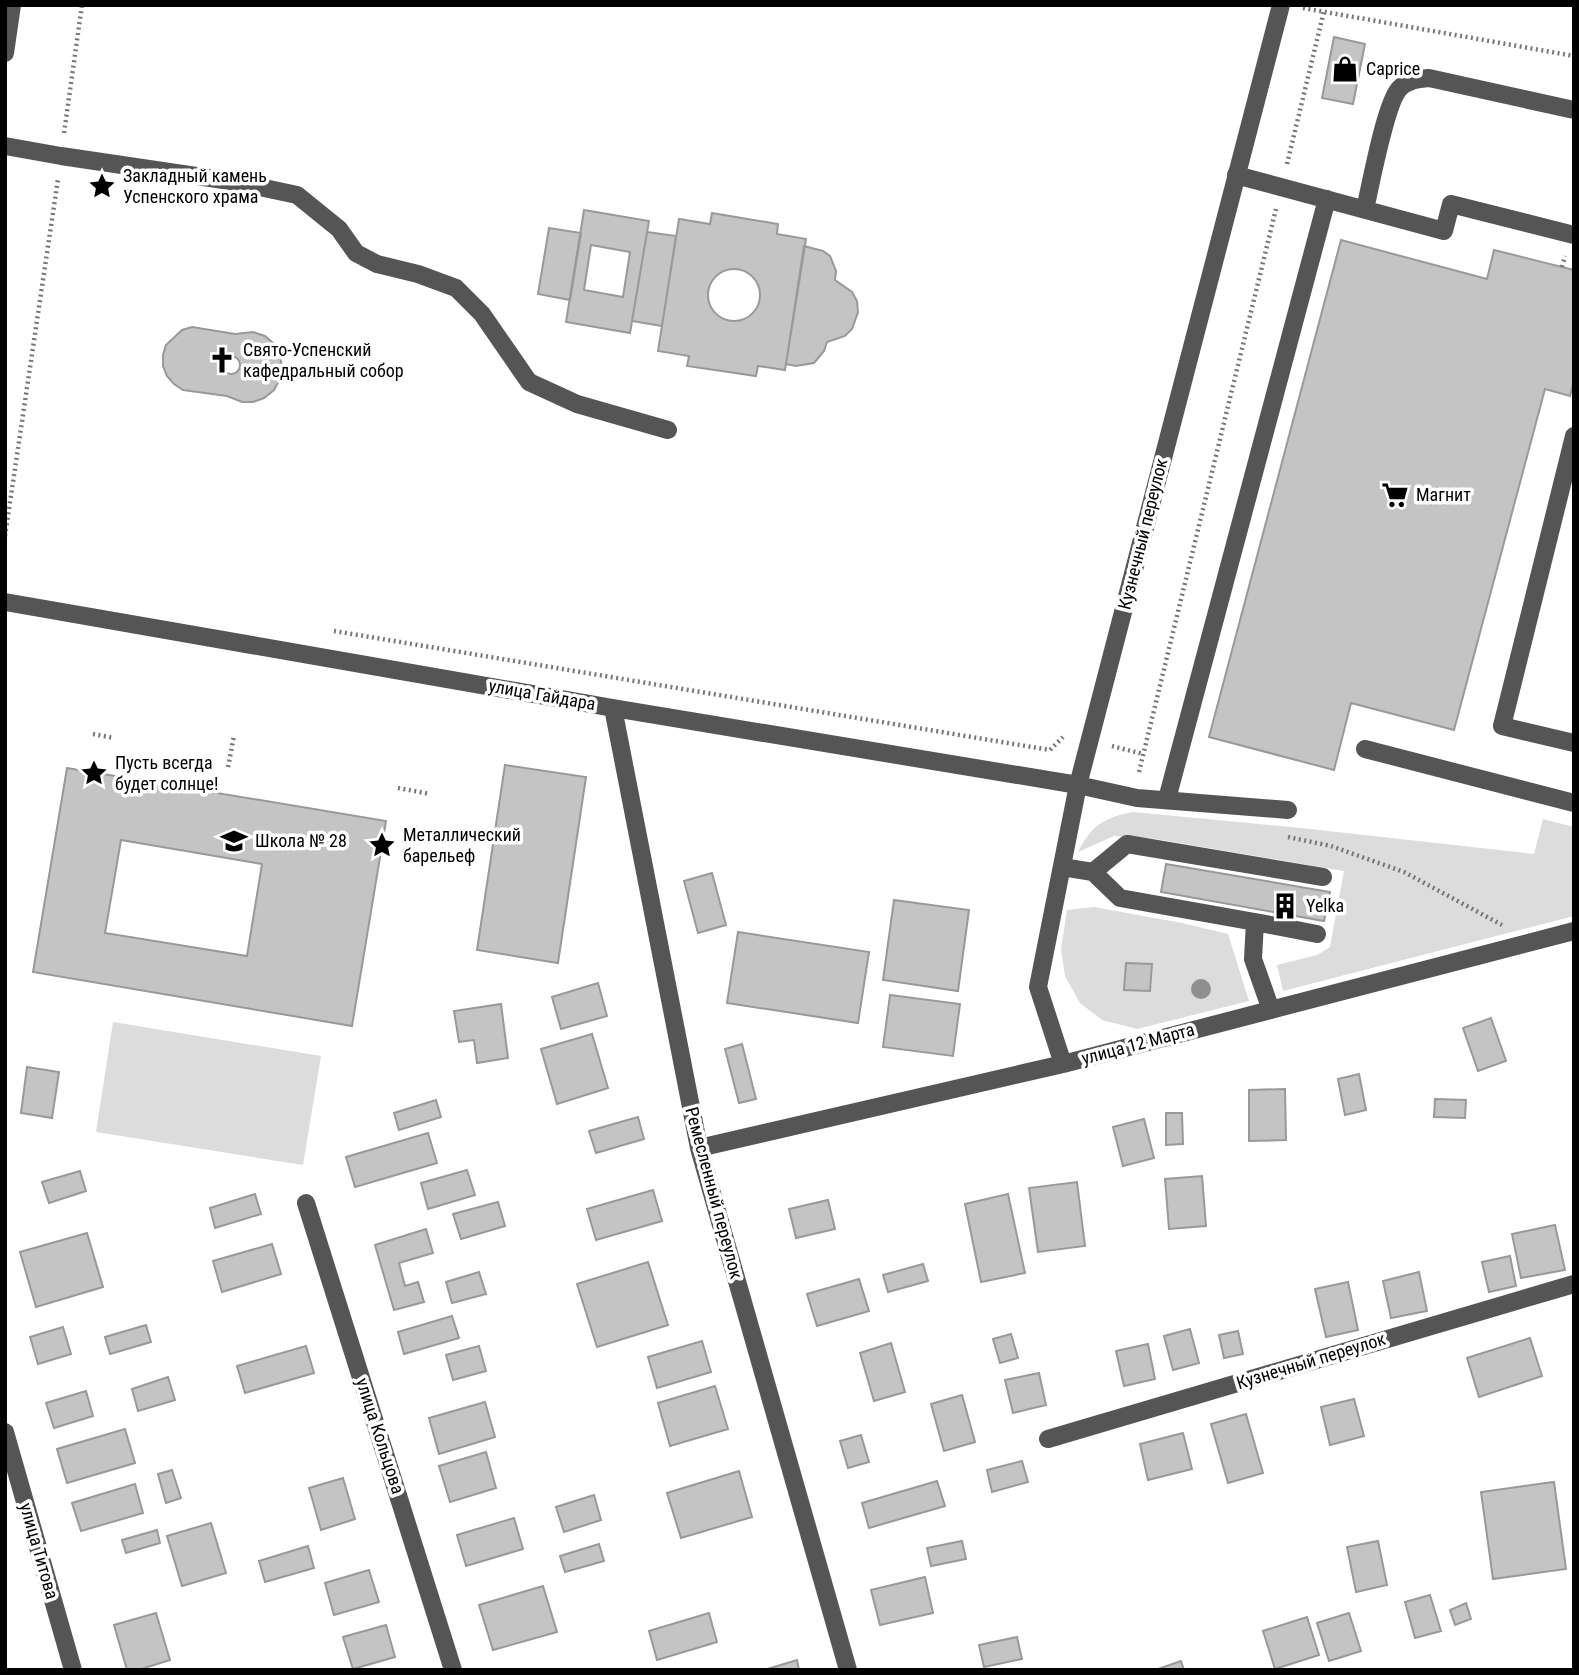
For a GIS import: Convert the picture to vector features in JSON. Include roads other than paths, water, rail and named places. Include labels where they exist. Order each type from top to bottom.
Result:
[{"type":"street","points":[[5,53],[12,5]]},
{"type":"street","name":"Кузнечный переулок","points":[[1063,1064],[1038,987],[1078,785],[1281,5]]},
{"type":"street","points":[[1365,209],[1389,109],[1398,89],[1410,80],[1429,78],[1574,110]]},
{"type":"street","points":[[5,146],[237,181],[297,195],[338,229],[356,253],[377,264],[418,274],[456,288],[482,314],[529,382],[578,404],[668,430]]},
{"type":"street","points":[[1236,175],[1444,231],[1451,204],[1574,235]]},
{"type":"street","points":[[1167,799],[1327,199]]},
{"type":"street","points":[[1574,436],[1502,726],[1574,743]]},
{"type":"street","name":"улица Гайдара","points":[[5,602],[613,708],[1078,785],[1137,798],[1288,810]]},
{"type":"street","name":"Ремесленный переулок","points":[[613,708],[699,1148],[848,1670]]},
{"type":"street","points":[[1365,749],[1574,803]]},
{"type":"street","points":[[1093,872],[1127,844],[1323,877]]},
{"type":"street","points":[[1062,867],[1093,872],[1120,898],[1317,934]]},
{"type":"street","points":[[1255,922],[1253,959],[1271,1010]]},
{"type":"street","name":"улица 12 Марта","points":[[699,1148],[1063,1064],[1574,931]]},
{"type":"street","name":"улица Кольцова","points":[[306,1203],[453,1670]]},
{"type":"street","name":"Кузнечный переулок","points":[[1048,1439],[1574,1284]]},
{"type":"street","name":"улица Титова","points":[[5,1432],[73,1670]]},
{"type":"place","name":"Caprice","points":[[1345,69]]},
{"type":"place","name":"Закладный камень Успенского храма","points":[[102,186]]},
{"type":"place","name":"Свято-Успенский кафедральный собор","points":[[222,360]]},
{"type":"place","name":"Магнит","points":[[1395,495]]},
{"type":"place","name":"Пусть всегда будет солнце!","points":[[94,773]]},
{"type":"place","name":"Школа № 28","points":[[234,841]]},
{"type":"place","name":"Металлический барельеф","points":[[382,845]]},
{"type":"place","name":"Yelka","points":[[1285,906]]}]
